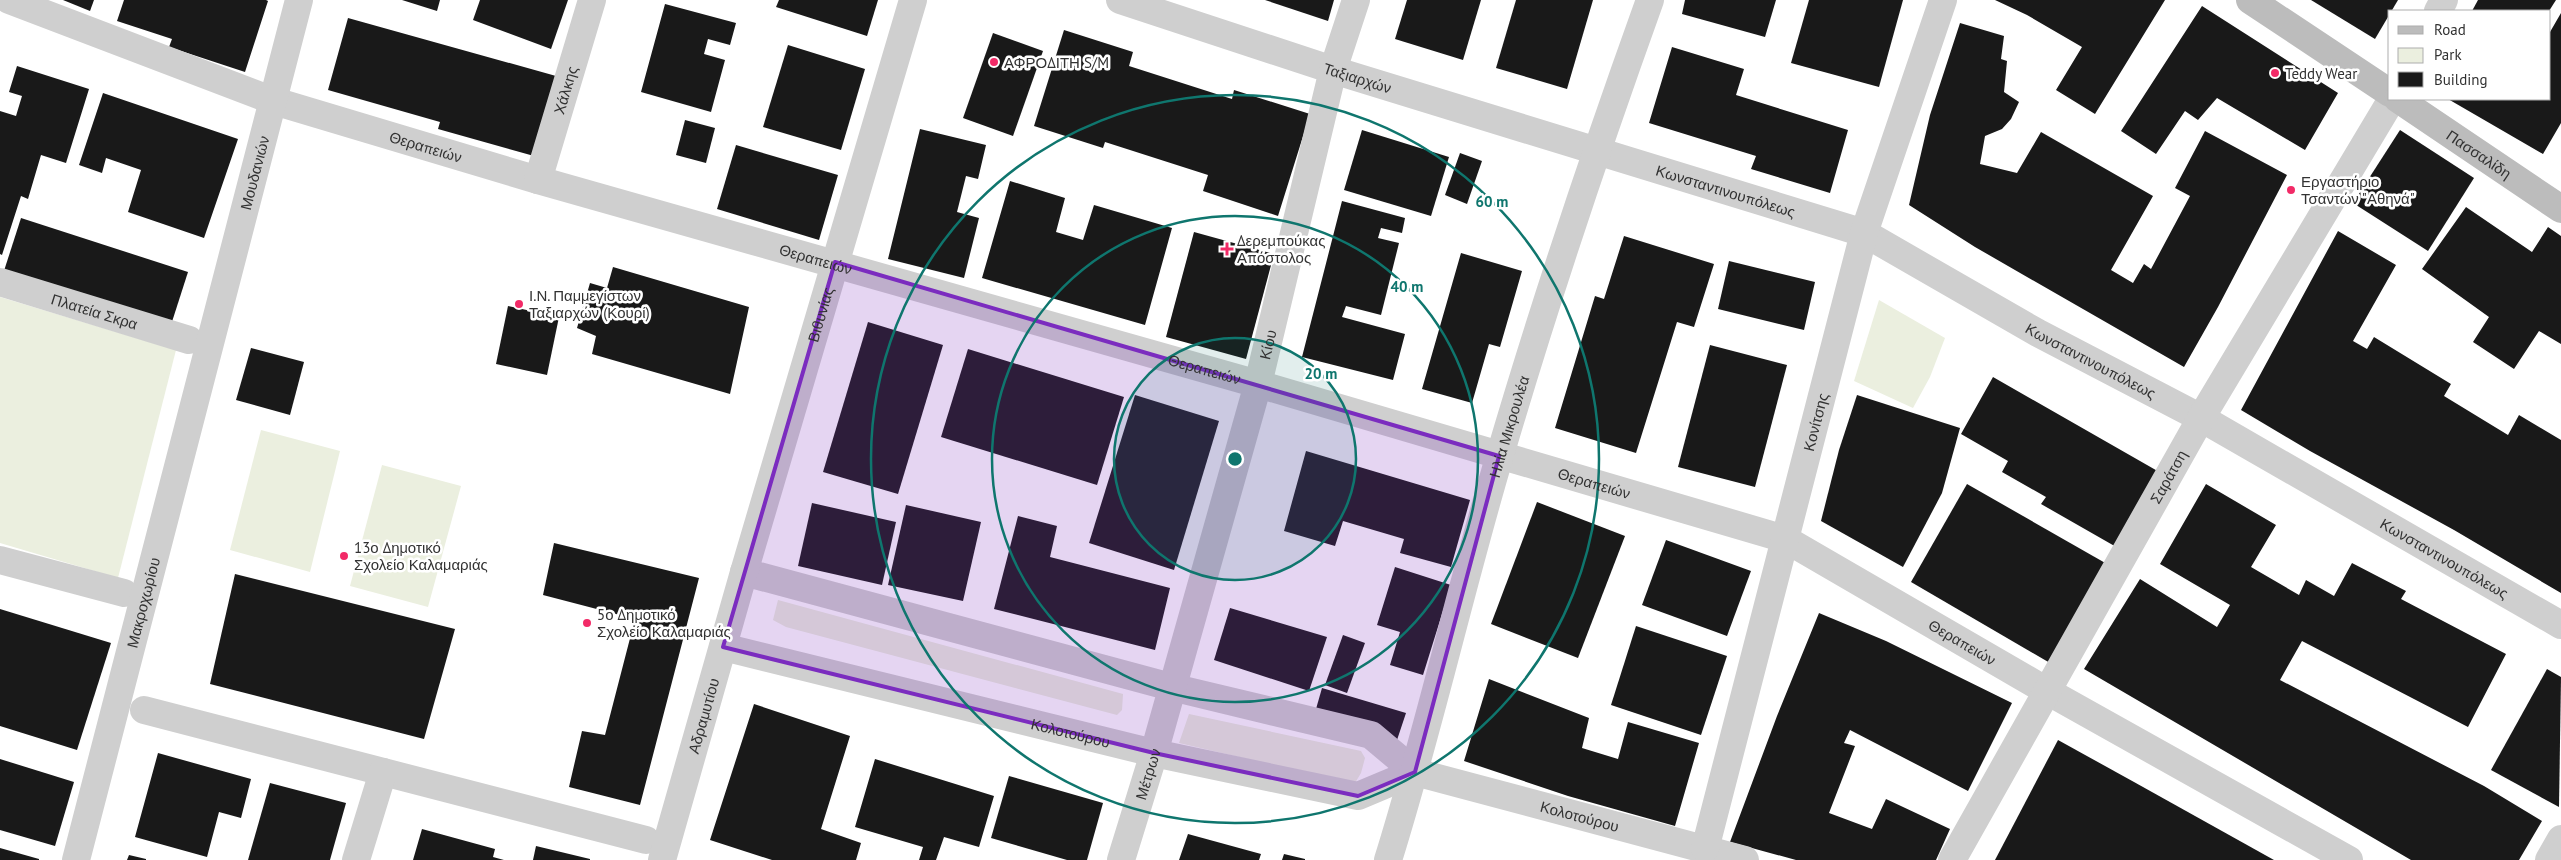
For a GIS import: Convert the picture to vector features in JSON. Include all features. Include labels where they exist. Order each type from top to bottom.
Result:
[{"type":"main road","points":[[2250,0],[2388,93]]},
{"type":"main road","name":"Πασσαλίδη","points":[[2399,100],[2561,209]]},
{"type":"street","name":"Θεραπειών","points":[[9,0],[274,101],[538,180],[835,262],[1785,539],[2047,691],[2349,860]]},
{"type":"street","name":"Μουδανιών","points":[[199,342],[274,101],[299,0]]},
{"type":"street","name":"Χάλκης","points":[[538,180],[592,0]]},
{"type":"street","name":"Βιθυνίας","points":[[744,572],[913,0]]},
{"type":"street","name":"Ταξιαρχών","points":[[1120,0],[1333,70],[1596,151]]},
{"type":"street","name":"Κίου","points":[[1172,687],[1258,384],[1333,70],[1356,0]]},
{"type":"street","name":"Ηλία Μικρουλέα","points":[[1388,860],[1415,772],[1499,456],[1596,151],[1650,0]]},
{"type":"street","name":"Κονίτσης","points":[[1705,848],[1864,233],[1943,0]]},
{"type":"street","name":"Σαράτση","points":[[1952,860],[2201,418],[2391,100]]},
{"type":"street","name":"Κωνσταντινουπόλεως","points":[[1596,151],[1864,233],[2038,333],[2201,418],[2561,625]]},
{"type":"street","name":"Πλατεία Σκρα","points":[[0,282],[199,342]]},
{"type":"street","name":"Μακροχωρίου","points":[[76,860],[199,342]]},
{"type":"street","points":[[0,560],[124,593]]},
{"type":"street","name":"Αδραμυτίου","points":[[654,850],[723,647],[744,572]]},
{"type":"street","name":"Κολοτούρου","points":[[744,572],[1172,687],[1370,735],[1415,772],[1745,860]]},
{"type":"street","name":"Κολοτούρου","points":[[723,647],[1154,753],[1358,796],[1415,772]]},
{"type":"street","name":"Μέτρων","points":[[1120,860],[1154,753],[1172,687]]},
{"type":"street","points":[[144,710],[383,772],[654,850]]},
{"type":"street","points":[[356,860],[383,772]]},
{"type":"street","points":[[2549,860],[2561,839]]},
{"type":"highlighted area","points":[[835,262],[1499,456],[1415,772],[1358,796],[1154,753],[723,647]]},
{"type":"green space","points":[[0,297],[176,350],[118,578],[0,543]]},
{"type":"green space","points":[[1879,300],[1945,338],[1930,377],[1913,408],[1854,381]]},
{"type":"green space","points":[[261,430],[340,451],[310,572],[230,550]]},
{"type":"green space","points":[[382,465],[461,486],[428,607],[350,586]]},
{"type":"green space","points":[[778,600],[1123,694],[1122,710],[1117,715],[786,627],[773,620]]},
{"type":"green space","points":[[1189,714],[1361,751],[1365,758],[1361,773],[1355,783],[1347,782],[1179,743]]},
{"type":"building","points":[[63,0],[94,0],[90,11]]},
{"type":"building","points":[[124,0],[268,1],[245,72],[169,47],[172,39],[117,21]]},
{"type":"building","points":[[402,0],[440,0],[437,11]]},
{"type":"building","points":[[480,0],[568,0],[551,49],[473,20]]},
{"type":"building","points":[[779,0],[878,0],[867,36],[776,7]]},
{"type":"building","points":[[1265,0],[1334,0],[1328,21]]},
{"type":"building","points":[[1407,0],[1481,0],[1463,60],[1395,39]]},
{"type":"building","points":[[1516,0],[1593,0],[1567,89],[1496,68]]},
{"type":"building","points":[[1685,0],[1776,0],[1765,37],[1682,14]]},
{"type":"building","points":[[1809,0],[1903,0],[1879,87],[1791,63]]},
{"type":"building","points":[[1995,0],[2165,0],[2095,114],[2056,90],[2082,47],[2027,15]]},
{"type":"building","points":[[2311,0],[2398,0],[2392,10],[2388,10],[2388,17],[2375,39]]},
{"type":"building","points":[[2478,0],[2556,0],[2550,10],[2473,10]]},
{"type":"building","points":[[665,4],[736,23],[730,45],[708,39],[704,54],[725,60],[711,112],[641,92]]},
{"type":"building","points":[[2202,6],[2338,93],[2305,150],[2217,98],[2198,120],[2185,111],[2156,154],[2121,131]]},
{"type":"building","points":[[2561,13],[2561,123],[2543,154],[2450,100],[2551,100],[2551,30]]},
{"type":"building","points":[[348,18],[556,76],[534,156],[438,129],[440,122],[328,90]]},
{"type":"building","points":[[1960,23],[2004,36],[2001,59],[2007,61],[2004,92],[2019,102],[2011,119],[2002,129],[1985,136],[1980,164],[2017,173],[2041,132],[2153,196],[2111,270],[2133,283],[2144,264],[2151,269],[2190,196],[2175,188],[2205,131],[2287,175],[2218,307],[2184,367],[1975,247],[1909,205],[1930,115]]},
{"type":"building","points":[[1064,30],[1133,52],[1129,66],[1232,99],[1234,90],[1310,114],[1278,216],[1203,191],[1208,175],[1105,142],[1103,148],[1034,126]]},
{"type":"building","points":[[993,33],[1043,51],[1013,136],[963,118]]},
{"type":"building","points":[[788,45],[865,69],[841,150],[763,127]]},
{"type":"building","points":[[1672,47],[1744,69],[1736,95],[1848,130],[1830,193],[1751,169],[1756,156],[1649,123]]},
{"type":"building","points":[[17,66],[89,89],[66,163],[41,155],[28,199],[21,196],[2,255],[0,254],[0,111],[16,116],[22,96],[9,92]]},
{"type":"building","points":[[103,93],[238,139],[204,238],[128,212],[141,170],[106,158],[102,173],[79,165]]},
{"type":"building","points":[[685,120],[715,128],[706,163],[676,155]]},
{"type":"building","points":[[920,129],[986,145],[978,179],[966,176],[957,212],[979,218],[964,278],[888,259]]},
{"type":"building","points":[[1362,130],[1449,157],[1431,216],[1344,190]]},
{"type":"building","points":[[2400,130],[2474,178],[2428,251],[2353,203]]},
{"type":"building","points":[[736,145],[838,175],[819,240],[717,209]]},
{"type":"building","points":[[1460,153],[1482,161],[1467,204],[1445,195]]},
{"type":"building","points":[[1010,181],[1065,198],[1056,232],[1083,240],[1094,205],[1172,228],[1145,325],[982,278]]},
{"type":"building","points":[[1342,201],[1405,218],[1402,233],[1381,228],[1378,238],[1399,243],[1381,315],[1346,306],[1342,317],[1405,334],[1393,380],[1302,357]]},
{"type":"building","points":[[2466,207],[2532,252],[2548,227],[2561,236],[2561,344],[2539,331],[2514,369],[2473,342],[2489,317],[2422,269]]},
{"type":"building","points":[[21,218],[188,272],[170,328],[3,274]]},
{"type":"building","points":[[2338,231],[2396,265],[2353,341],[2367,349],[2374,337],[2451,384],[2444,396],[2508,435],[2519,415],[2561,440],[2561,593],[2454,530],[2310,451],[2241,410]]},
{"type":"building","points":[[1194,232],[1274,254],[1246,359],[1166,337]]},
{"type":"building","points":[[1624,236],[1714,264],[1694,327],[1677,322],[1636,453],[1555,428],[1595,296],[1604,299]]},
{"type":"building","points":[[1461,253],[1522,271],[1500,347],[1489,344],[1472,403],[1422,389]]},
{"type":"building","points":[[1729,261],[1815,282],[1804,330],[1718,309]]},
{"type":"building","points":[[613,267],[749,307],[730,394],[592,354],[596,336],[577,328],[590,283],[607,288]]},
{"type":"building","points":[[508,306],[559,317],[547,375],[496,364]]},
{"type":"building","points":[[868,322],[943,345],[898,494],[823,472]]},
{"type":"building","points":[[1710,345],[1787,365],[1755,487],[1678,467]]},
{"type":"building","points":[[251,348],[304,362],[290,415],[236,400]]},
{"type":"building","points":[[968,349],[1124,397],[1097,485],[941,437]]},
{"type":"building","points":[[1993,377],[2161,473],[2118,548],[2041,504],[2046,497],[2002,472],[2008,461],[1961,434]]},
{"type":"building","points":[[1135,395],[1219,421],[1174,570],[1089,543]]},
{"type":"building","points":[[1857,395],[1960,428],[1942,493],[1903,567],[1821,521],[1839,450]]},
{"type":"building","points":[[1306,451],[1470,500],[1451,567],[1400,553],[1404,539],[1343,521],[1335,546],[1284,531]]},
{"type":"building","points":[[1967,484],[2107,564],[2050,663],[1911,582]]},
{"type":"building","points":[[2206,484],[2276,525],[2251,567],[2299,595],[2306,580],[2334,596],[2352,563],[2406,591],[2401,599],[2506,654],[2468,727],[2302,641],[2280,680],[2484,786],[2542,821],[2519,860],[2411,860],[2084,669],[2140,579],[2217,627],[2230,605],[2160,564]]},
{"type":"building","points":[[1537,502],[1625,536],[1578,658],[1491,624]]},
{"type":"building","points":[[812,503],[896,522],[882,585],[798,566]]},
{"type":"building","points":[[906,505],[981,522],[963,601],[888,585]]},
{"type":"building","points":[[1018,516],[1057,526],[1050,557],[1170,588],[1155,650],[994,609]]},
{"type":"building","points":[[1666,540],[1751,571],[1727,636],[1642,605]]},
{"type":"building","points":[[554,543],[699,578],[640,805],[569,787],[582,731],[605,735],[635,619],[543,595]]},
{"type":"building","points":[[1395,567],[1451,585],[1423,675],[1390,665],[1400,632],[1377,625]]},
{"type":"building","points":[[235,574],[455,629],[424,739],[210,684]]},
{"type":"building","points":[[1230,608],[1327,637],[1309,691],[1214,660]]},
{"type":"building","points":[[0,609],[111,643],[77,750],[0,726]]},
{"type":"building","points":[[1819,613],[1886,641],[2012,703],[1968,791],[1850,730],[1844,743],[1855,746],[1829,813],[1872,829],[1886,799],[1950,829],[1936,860],[1796,860],[1730,842],[1777,716]]},
{"type":"building","points":[[1636,626],[1727,656],[1701,735],[1611,705]]},
{"type":"building","points":[[1343,635],[1365,643],[1347,693],[1325,685]]},
{"type":"building","points":[[2547,669],[2561,677],[2559,807],[2491,770]]},
{"type":"building","points":[[1489,679],[1589,718],[1582,748],[1618,759],[1628,722],[1699,743],[1675,826],[1568,796],[1464,761]]},
{"type":"building","points":[[1322,688],[1406,713],[1397,740],[1314,716]]},
{"type":"building","points":[[754,704],[850,736],[821,829],[861,843],[856,860],[772,860],[710,840]]},
{"type":"building","points":[[2058,740],[2134,782],[2274,860],[1995,860]]},
{"type":"building","points":[[158,753],[251,779],[241,818],[219,812],[207,857],[135,837]]},
{"type":"building","points":[[0,759],[74,782],[55,846],[0,830]]},
{"type":"building","points":[[875,759],[994,796],[979,847],[944,837],[936,860],[919,860],[923,847],[855,827]]},
{"type":"building","points":[[1009,776],[1103,803],[1087,860],[1067,860],[991,838]]},
{"type":"building","points":[[270,783],[346,803],[330,860],[248,860]]},
{"type":"building","points":[[422,829],[495,849],[493,857],[504,860],[413,860]]},
{"type":"building","points":[[1188,834],[1261,854],[1259,860],[1179,860]]},
{"type":"building","points":[[536,846],[590,859],[590,860],[533,860]]},
{"type":"building","points":[[0,848],[39,859],[39,860],[0,860]]},
{"type":"building","points":[[1284,854],[1305,859],[1305,860],[1282,860]]},
{"type":"building","points":[[129,855],[146,859],[146,860],[127,860]]},
{"type":"place","name":"ΑΦΡΟΔΙΤΗ S/M","points":[[994,62]]},
{"type":"place","name":"Teddy Wear","points":[[2275,73]]},
{"type":"place","name":"Εργαστήριο Τσαντών \"Αθηνά\"","points":[[2291,190]]},
{"type":"place","name":"Δερεμπούκας Απόστολος","points":[[1227,249]]},
{"type":"place","name":"Ι.Ν. Παμμεγίστων Ταξιαρχών (Κουρί)","points":[[519,304]]},
{"type":"place","name":"13ο Δημοτικό Σχολείο Καλαμαριάς","points":[[344,556]]},
{"type":"place","name":"5ο Δημοτικό Σχολείο Καλαμαριάς","points":[[587,623]]}]
